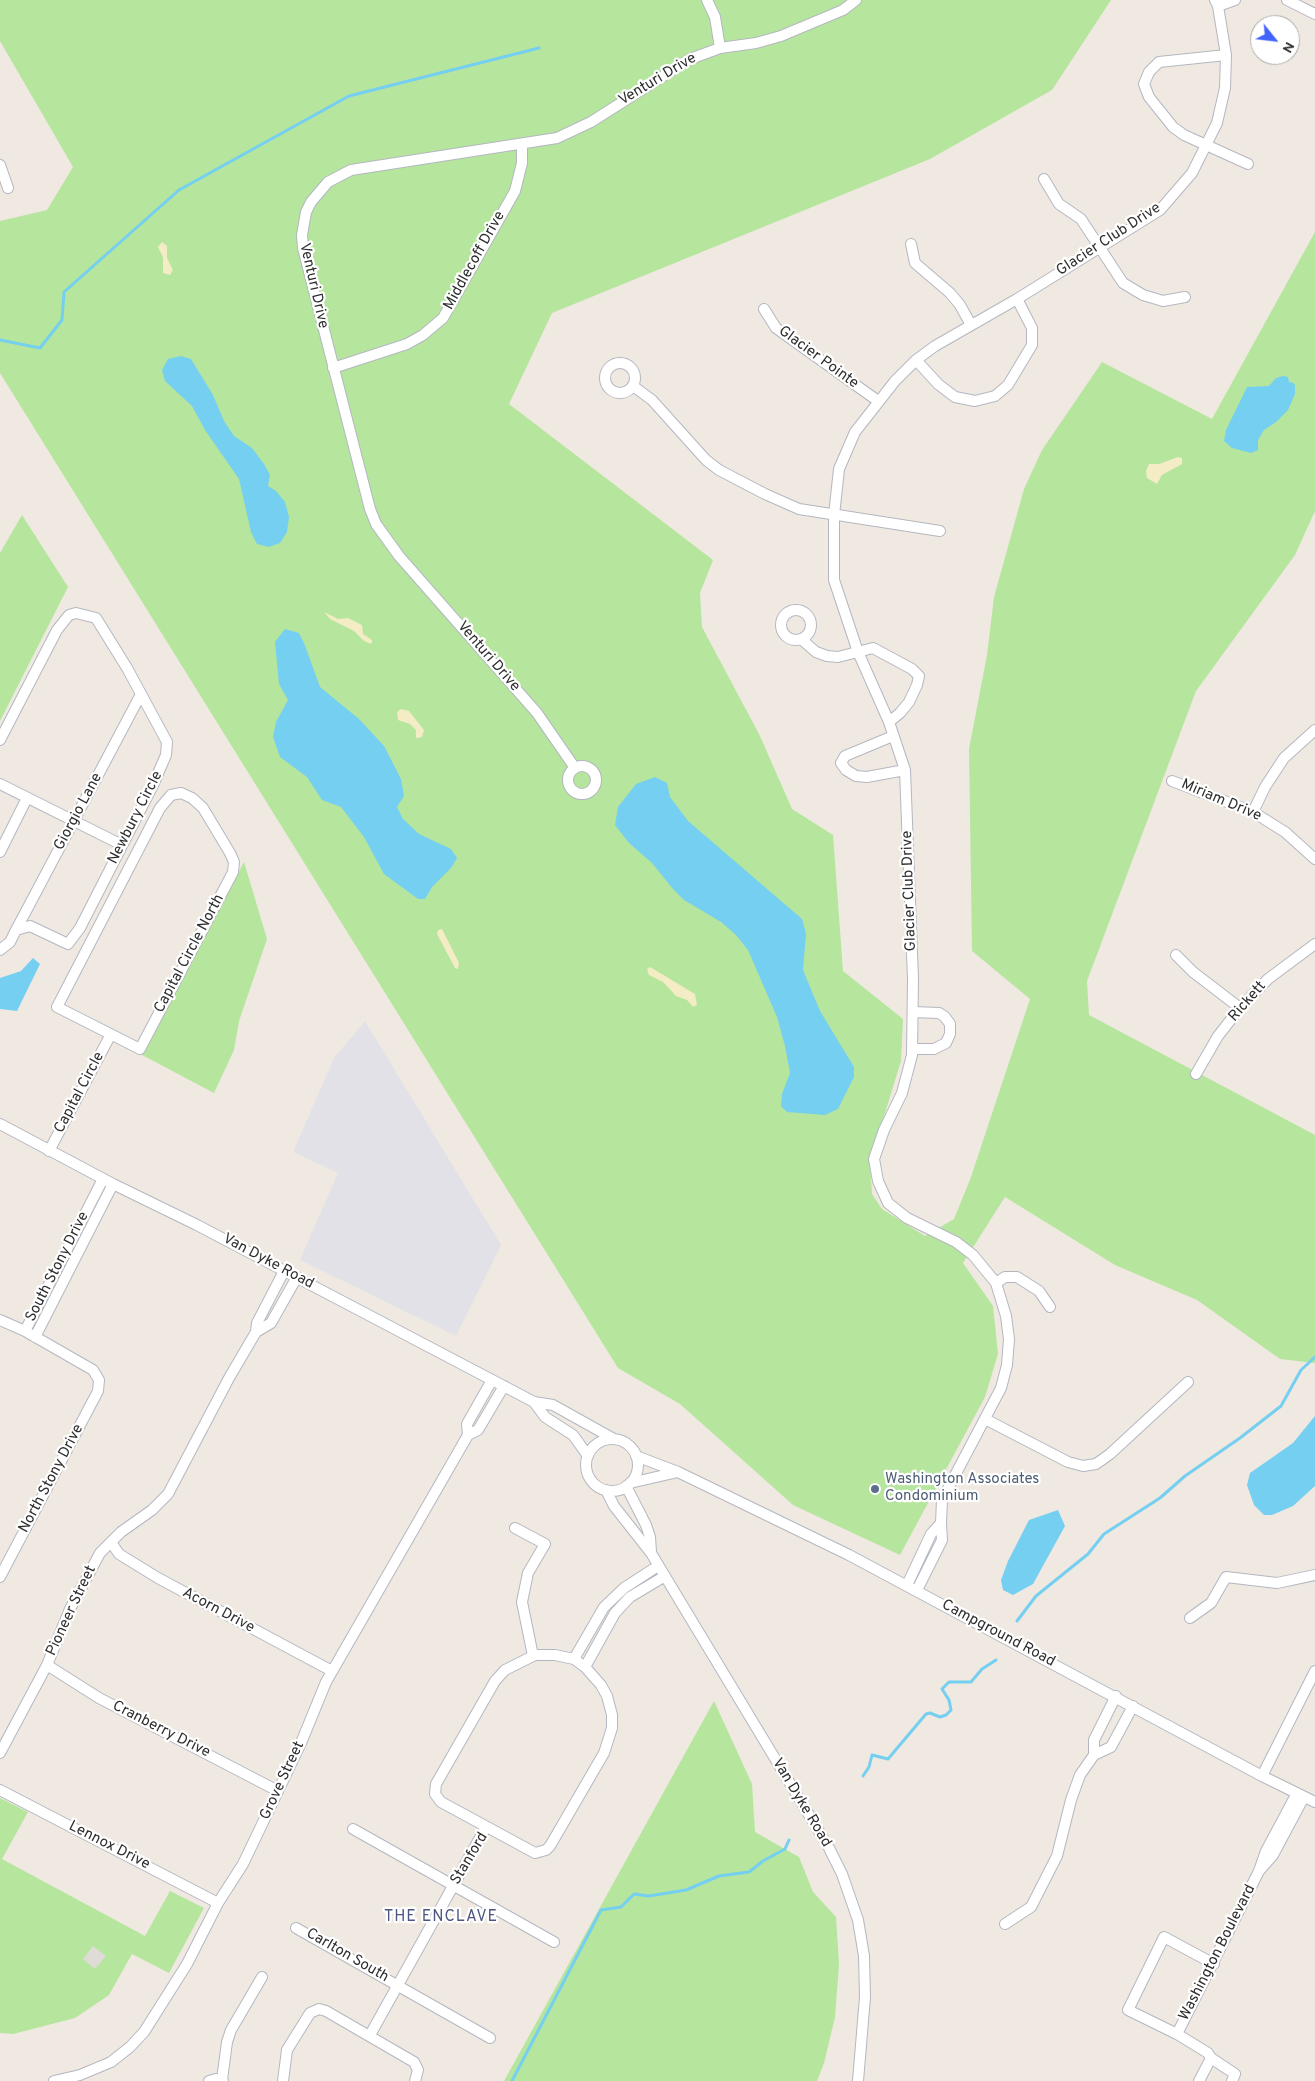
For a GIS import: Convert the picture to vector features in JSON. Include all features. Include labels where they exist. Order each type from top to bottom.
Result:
[{"type":"street","points":[[707,0],[715,17],[720,48]]},
{"type":"street","name":"Venturi Drive","points":[[576,768],[536,713],[399,556],[376,524],[370,509],[303,248],[302,235],[306,212],[320,190],[328,182],[351,170],[557,138],[573,132],[690,59],[720,48],[756,43],[780,36],[843,10],[856,0]]},
{"type":"street","points":[[1216,3],[1235,0]]},
{"type":"street","points":[[1287,0],[1315,14]]},
{"type":"street","name":"Glacier Club Drive","points":[[917,1590],[942,1540],[942,1500],[1001,1388],[1007,1364],[1009,1339],[996,1283],[973,1255],[956,1242],[907,1218],[888,1202],[878,1181],[874,1159],[884,1130],[902,1094],[912,1049],[913,1012],[905,770],[889,722],[858,652],[834,580],[834,515],[839,469],[856,432],[878,401],[916,360],[935,346],[1016,299],[1160,210],[1192,173],[1217,123],[1225,88],[1226,55],[1216,3]]},
{"type":"street","points":[[1226,55],[1159,62],[1149,72],[1144,84],[1149,97],[1173,127],[1184,135],[1248,164]]},
{"type":"street","name":"Middlecoff Drive","points":[[333,368],[407,344],[424,335],[443,318],[515,191],[522,163],[522,144]]},
{"type":"street","points":[[0,166],[8,188]]},
{"type":"street","points":[[1044,179],[1060,204],[1081,219],[1122,283],[1143,295],[1163,301],[1185,297]]},
{"type":"street","points":[[911,244],[915,263],[950,293],[960,305],[971,325]]},
{"type":"street","points":[[916,360],[938,384],[955,397],[975,401],[996,396],[1008,385],[1032,345],[1032,328],[1016,299]]},
{"type":"street","name":"Glacier Pointe","points":[[764,309],[776,328],[878,401]]},
{"type":"street","points":[[633,386],[652,400],[706,460],[719,470],[799,509],[940,531]]},
{"type":"street","name":"Newbury Circle","points":[[0,740],[57,630],[68,615],[76,613],[96,618],[167,742],[166,755],[122,845],[80,928],[68,944]]},
{"type":"street","points":[[801,639],[816,652],[828,656],[838,657],[873,648],[912,669],[919,676],[918,685],[909,702],[889,722]]},
{"type":"street","name":"Giorgio Lane","points":[[16,930],[141,694]]},
{"type":"street","points":[[1253,812],[1265,787],[1284,758],[1315,730]]},
{"type":"street","points":[[893,736],[845,756],[841,763],[846,770],[856,776],[867,777],[905,770]]},
{"type":"street","name":"Miriam Drive","points":[[1172,780],[1253,812],[1285,832],[1315,859]]},
{"type":"street","points":[[0,784],[122,845]]},
{"type":"street","name":"Capital Circle North","points":[[84,954],[165,800],[171,795],[181,793],[192,798],[203,808],[234,862],[229,880],[140,1049],[110,1036]]},
{"type":"street","points":[[0,852],[27,798]]},
{"type":"street","points":[[0,950],[10,942],[16,930],[30,926],[68,944],[84,954],[57,1007],[110,1036]]},
{"type":"street","name":"Rickett","points":[[1196,1074],[1218,1036],[1240,1008],[1268,979],[1315,944]]},
{"type":"street","points":[[1176,955],[1193,972],[1240,1008]]},
{"type":"street","points":[[912,1049],[934,1049],[946,1044],[950,1034],[950,1024],[939,1013],[913,1012]]},
{"type":"street","name":"Capital Circle","points":[[49,1151],[110,1036]]},
{"type":"street","name":"Van Dyke Road","points":[[0,1124],[534,1402],[553,1405],[614,1439]]},
{"type":"street","name":"South Stony Drive","points":[[0,1320],[25,1331],[103,1179]]},
{"type":"street","name":"South Stony Drive","points":[[35,1337],[113,1184]]},
{"type":"street","name":"Pioneer Street","points":[[0,1752],[47,1665],[70,1609],[100,1553],[152,1510],[168,1494],[256,1332],[257,1323],[284,1271]]},
{"type":"street","points":[[996,1283],[1005,1277],[1017,1277],[1039,1291],[1050,1307]]},
{"type":"street","name":"Pioneer Street","points":[[256,1332],[271,1322],[297,1278]]},
{"type":"street","points":[[25,1331],[35,1337]]},
{"type":"street","name":"North Stony Drive","points":[[0,1577],[98,1391],[99,1380],[93,1370],[35,1337]]},
{"type":"street","name":"Grove Street","points":[[468,1435],[467,1424],[492,1380]]},
{"type":"street","points":[[985,1419],[1068,1462],[1083,1466],[1096,1464],[1110,1454],[1188,1382]]},
{"type":"street","name":"Grove Street","points":[[54,2081],[80,2075],[111,2062],[130,2048],[144,2032],[187,1964],[218,1903],[242,1864],[278,1792],[332,1671],[468,1435],[478,1430],[504,1386]]},
{"type":"street","name":"Van Dyke Road","points":[[534,1402],[545,1417],[573,1435],[588,1456]]},
{"type":"street","points":[[628,1485],[638,1468],[636,1456],[629,1445],[614,1439],[598,1443],[588,1456],[588,1473],[592,1480],[606,1490],[614,1490],[678,1472]]},
{"type":"street","name":"Campground Road","points":[[636,1456],[678,1472],[917,1590],[1262,1776],[1315,1802]]},
{"type":"street","name":"Van Dyke Road","points":[[628,1485],[646,1525],[650,1537],[651,1553]]},
{"type":"street","name":"Van Dyke Road","points":[[606,1490],[614,1506],[651,1553],[829,1848],[842,1874],[858,1920],[864,1956],[865,1998],[858,2081]]},
{"type":"street","points":[[906,1585],[931,1534],[941,1523]]},
{"type":"street","points":[[515,1528],[544,1544],[528,1573],[522,1602],[533,1656]]},
{"type":"street","name":"Acorn Drive","points":[[111,1542],[119,1554],[158,1578],[332,1671]]},
{"type":"street","points":[[920,1556],[931,1562]]},
{"type":"street","points":[[486,1827],[441,1802],[435,1794],[436,1784],[495,1681],[505,1670],[533,1656],[554,1655],[574,1659],[604,1607],[624,1588],[658,1566]]},
{"type":"street","points":[[1190,1618],[1211,1603],[1226,1577],[1277,1583],[1315,1575]]},
{"type":"street","points":[[585,1667],[615,1613],[630,1597],[665,1576]]},
{"type":"street","name":"Stanford","points":[[370,2035],[486,1827],[535,1853],[546,1850],[604,1754],[612,1728],[612,1715],[607,1696],[601,1685],[585,1667],[574,1659]]},
{"type":"street","name":"Cranberry Drive","points":[[47,1665],[99,1698],[278,1792]]},
{"type":"street","points":[[1262,1776],[1315,1671]]},
{"type":"street","points":[[1005,1924],[1031,1907],[1056,1856],[1071,1800],[1080,1775],[1094,1754],[1094,1740],[1116,1696]]},
{"type":"street","points":[[1094,1754],[1111,1747],[1133,1706]]},
{"type":"street","name":"Lennox Drive","points":[[0,1790],[218,1903]]},
{"type":"street","name":"Washington Boulevard","points":[[1177,2034],[1214,1964],[1259,1871],[1266,1851],[1301,1795]]},
{"type":"street","points":[[352,1829],[554,1942]]},
{"type":"street","name":"Carlton South","points":[[296,1928],[490,2038]]},
{"type":"street","points":[[1214,1964],[1164,1938],[1128,2010],[1177,2034],[1208,2053],[1211,2058],[1235,2074],[1232,2081]]},
{"type":"street","points":[[209,2081],[222,2080],[227,2042],[231,2030],[262,1977]]},
{"type":"street","points":[[284,2081],[287,2050],[310,2013],[314,2010],[326,2010],[414,2062],[418,2070],[415,2081]]},
{"type":"street","points":[[1199,2081],[1211,2058]]},
{"type":"shaded area","points":[[365,1021],[501,1245],[456,1336],[300,1260],[338,1173],[293,1152],[334,1058]]},
{"type":"shaded area","points":[[93,1946],[106,1956],[95,1969],[83,1959]]},
{"type":"green space","points":[[0,0],[1111,0],[1052,90],[930,159],[552,313],[509,404],[713,560],[700,593],[702,627],[760,736],[792,809],[833,835],[843,971],[903,1019],[901,1061],[870,1162],[872,1194],[882,1209],[925,1236],[954,1219],[971,1177],[1030,999],[972,951],[969,749],[987,655],[994,597],[1024,489],[1042,450],[1102,362],[1212,419],[1315,232],[1315,511],[1295,555],[1196,691],[1087,981],[1089,1015],[1315,1135],[1315,1363],[1280,1359],[1197,1300],[1115,1265],[1005,1197],[963,1263],[993,1306],[998,1354],[985,1397],[900,1555],[793,1505],[680,1404],[618,1368],[0,373],[0,221],[47,210],[73,167],[0,41]]},
{"type":"green space","points":[[22,515],[68,587],[0,721],[0,553]]},
{"type":"green space","points":[[244,862],[267,939],[239,1021],[234,1050],[214,1093],[142,1055]]},
{"type":"green space","points":[[714,1701],[752,1784],[755,1832],[799,1857],[813,1892],[836,1917],[839,1964],[835,2017],[824,2063],[817,2081],[504,2081]]},
{"type":"green space","points":[[0,1798],[28,1812],[2,1859],[145,1936],[170,1891],[204,1908],[169,1973],[132,1954],[109,1995],[75,2018],[13,2034],[0,2033]]},
{"type":"sand","points":[[162,242],[167,246],[167,258],[173,270],[170,275],[163,273],[163,257],[158,247]]},
{"type":"sand","points":[[1178,457],[1182,458],[1182,464],[1162,475],[1157,484],[1147,478],[1146,471],[1149,464],[1159,464]]},
{"type":"sand","points":[[324,612],[338,619],[348,618],[362,625],[363,634],[372,640],[371,644],[364,641],[354,631],[330,619]]},
{"type":"sand","points":[[401,709],[409,711],[424,730],[422,737],[416,738],[416,730],[410,724],[398,720],[397,712]]},
{"type":"sand","points":[[442,929],[459,963],[458,969],[455,968],[437,934],[438,930]]},
{"type":"sand","points":[[650,967],[695,994],[697,1005],[693,1007],[687,1000],[676,996],[663,982],[649,975],[647,969]]},
{"type":"water","points":[[181,356],[191,359],[213,395],[224,421],[234,436],[252,448],[270,475],[268,486],[276,491],[285,502],[289,517],[287,532],[280,543],[269,547],[257,544],[251,532],[239,479],[205,430],[192,406],[165,381],[162,370],[168,359]]},
{"type":"water","points":[[1288,377],[1289,382],[1294,383],[1295,386],[1295,394],[1288,410],[1276,422],[1264,430],[1258,440],[1258,450],[1251,453],[1232,448],[1224,441],[1226,430],[1247,387],[1269,386],[1276,378]]},
{"type":"water","points":[[285,629],[299,633],[320,687],[359,719],[384,746],[401,779],[404,796],[397,807],[403,819],[419,834],[451,849],[457,858],[451,868],[432,887],[425,899],[418,899],[384,874],[364,837],[341,807],[322,800],[307,777],[280,757],[273,737],[276,722],[288,700],[279,684],[275,642]]},
{"type":"water","points":[[655,777],[667,783],[670,797],[688,821],[802,919],[806,934],[803,970],[820,1011],[854,1067],[854,1077],[838,1109],[825,1115],[787,1112],[781,1106],[782,1094],[790,1073],[785,1046],[777,1017],[748,950],[736,935],[721,922],[684,900],[652,863],[629,843],[615,825],[618,807],[636,784]]},
{"type":"water","points":[[33,958],[40,964],[17,1011],[0,1009],[0,978],[21,971]]},
{"type":"water","points":[[1315,1416],[1315,1486],[1293,1506],[1272,1515],[1264,1515],[1254,1505],[1247,1485],[1250,1473],[1293,1443]]},
{"type":"water","points":[[1058,1510],[1065,1526],[1033,1584],[1013,1595],[1003,1590],[1001,1580],[1008,1561],[1029,1520]]},
{"type":"waterway","points":[[0,340],[40,348],[62,320],[64,292],[179,190],[349,96],[539,48]]},
{"type":"waterway","points":[[1017,1621],[1036,1596],[1088,1554],[1104,1534],[1160,1498],[1185,1476],[1240,1438],[1281,1406],[1301,1370],[1315,1357]]},
{"type":"waterway","points":[[863,1776],[869,1767],[872,1755],[888,1759],[926,1714],[930,1713],[940,1717],[946,1715],[951,1710],[949,1700],[942,1689],[949,1682],[971,1682],[982,1669],[996,1660]]},
{"type":"waterway","points":[[512,2081],[601,1910],[621,1907],[634,1894],[649,1896],[686,1890],[719,1876],[749,1872],[763,1861],[785,1849],[789,1840]]},
{"type":"place","name":"Washington Associates Condominium","points":[[875,1489]]},
{"type":"district","name":"THE ENCLAVE","points":[[441,1918]]}]
